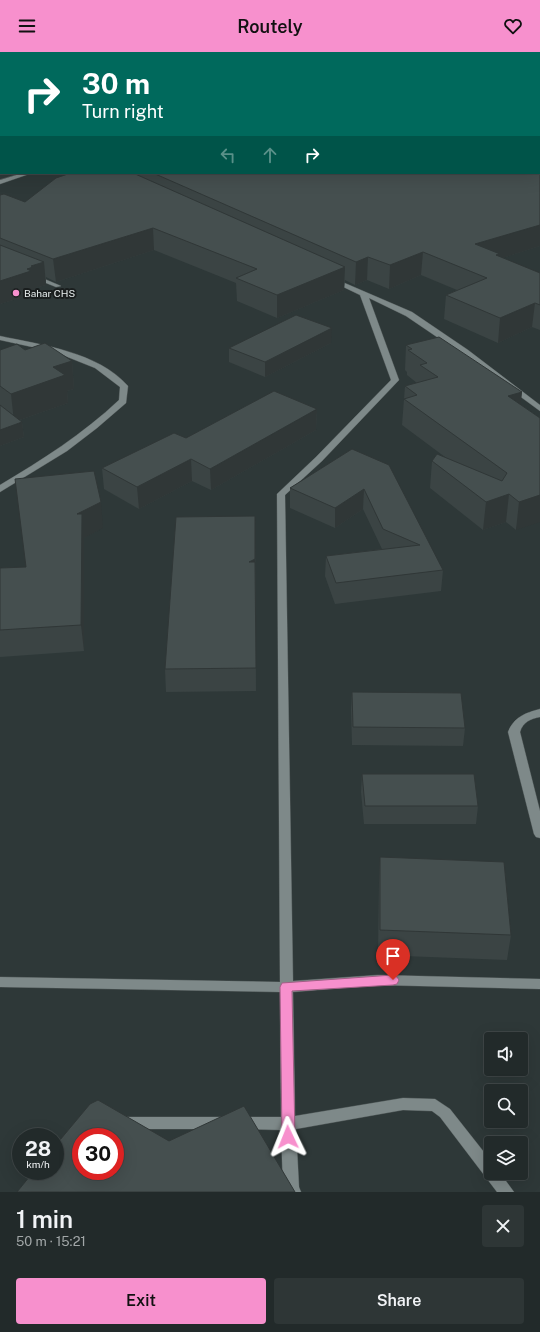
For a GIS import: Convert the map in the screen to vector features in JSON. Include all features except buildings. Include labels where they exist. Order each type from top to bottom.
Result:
[{"type":"street","points":[[0,182],[26,174]]},
{"type":"street","points":[[29,274],[58,286]]},
{"type":"street","points":[[326,277],[409,314],[465,352],[539,406]]},
{"type":"street","points":[[293,1192],[291,1188],[288,1124],[281,494],[319,459],[395,380],[363,293]]},
{"type":"street","points":[[0,338],[57,350],[98,366],[124,386],[123,401],[102,421],[74,442],[0,489]]},
{"type":"street","points":[[540,713],[528,716],[517,723],[514,732],[540,834]]},
{"type":"street","points":[[0,982],[286,987],[378,980],[540,984]]},
{"type":"street","points":[[110,1124],[152,1121],[288,1124],[403,1104],[435,1105],[446,1113],[484,1164]]},
{"type":"street","points":[[497,1180],[506,1192]]},
{"type":"place","name":"Bahar CHS","points":[[16,293]]},
{"type":"route","points":[[288,1137],[286,987],[393,980]]}]
